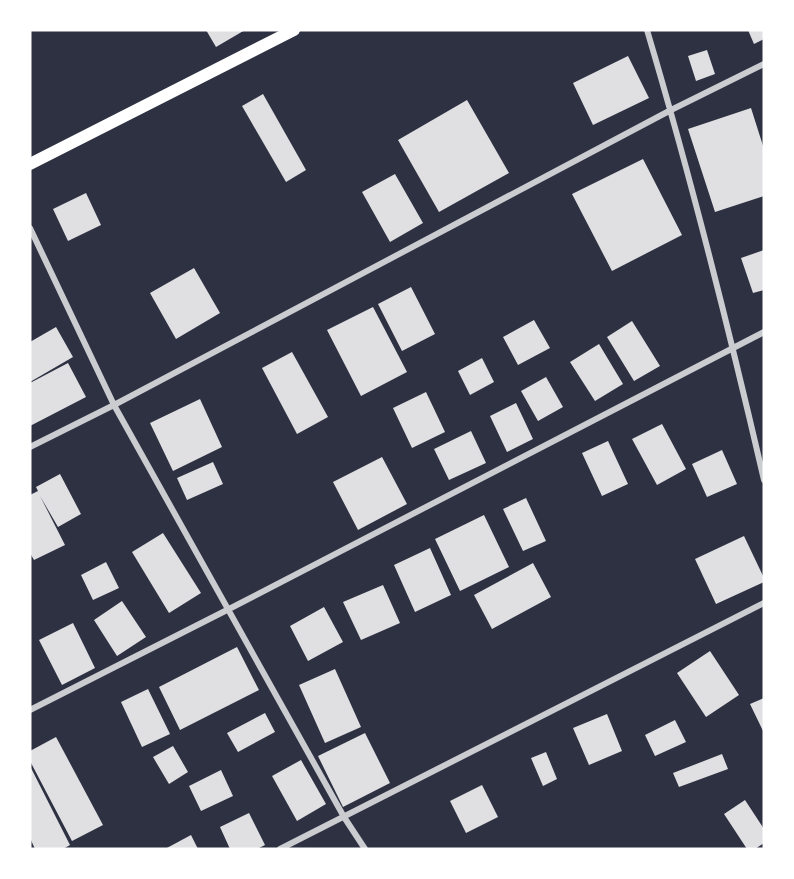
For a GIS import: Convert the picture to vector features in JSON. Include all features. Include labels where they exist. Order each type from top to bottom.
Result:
[{"type":"main road","points":[[30,164],[294,30]]},
{"type":"street","points":[[647,30],[671,110],[734,348],[764,480]]},
{"type":"street","points":[[30,447],[114,405],[671,110],[764,64]]},
{"type":"street","points":[[30,228],[114,405],[365,849]]},
{"type":"street","points":[[30,710],[764,332]]},
{"type":"street","points":[[280,849],[764,603]]},
{"type":"building","points":[[206,30],[245,30],[216,47]]},
{"type":"building","points":[[748,30],[764,30],[764,39],[754,44]]},
{"type":"building","points":[[707,50],[715,74],[696,81],[688,56]]},
{"type":"building","points":[[628,56],[649,98],[593,125],[573,83]]},
{"type":"building","points":[[263,94],[306,170],[286,182],[242,106]]},
{"type":"building","points":[[467,100],[509,173],[439,212],[398,140]]},
{"type":"building","points":[[751,108],[764,149],[764,196],[715,212],[688,129]]},
{"type":"building","points":[[643,159],[682,235],[612,271],[572,194]]},
{"type":"building","points":[[395,174],[423,223],[390,242],[362,192]]},
{"type":"building","points":[[86,193],[101,225],[68,241],[53,209]]},
{"type":"building","points":[[764,250],[764,290],[753,293],[741,258]]},
{"type":"building","points":[[194,268],[220,313],[176,339],[150,293]]},
{"type":"building","points":[[411,287],[435,334],[402,351],[378,304]]},
{"type":"building","points":[[373,307],[407,372],[361,396],[327,330]]},
{"type":"building","points":[[534,320],[550,348],[518,365],[503,337]]},
{"type":"building","points":[[632,321],[660,366],[634,381],[607,337]]},
{"type":"building","points":[[56,327],[73,357],[30,382],[30,342]]},
{"type":"building","points":[[599,344],[623,384],[595,401],[570,362]]},
{"type":"building","points":[[292,352],[328,417],[297,434],[262,368]]},
{"type":"building","points":[[482,358],[494,382],[470,395],[458,371]]},
{"type":"building","points":[[68,363],[86,397],[30,426],[30,383]]},
{"type":"building","points":[[546,377],[563,407],[538,421],[521,391]]},
{"type":"building","points":[[426,392],[445,432],[412,448],[393,408]]},
{"type":"building","points":[[200,399],[222,447],[173,471],[150,423]]},
{"type":"building","points":[[516,403],[533,439],[507,452],[490,416]]},
{"type":"building","points":[[662,424],[686,469],[657,485],[632,439]]},
{"type":"building","points":[[471,431],[486,463],[449,480],[434,449]]},
{"type":"building","points":[[608,441],[628,484],[602,496],[582,453]]},
{"type":"building","points":[[722,450],[737,484],[707,497],[692,464]]},
{"type":"building","points":[[382,457],[407,504],[358,530],[333,482]]},
{"type":"building","points":[[213,462],[223,484],[187,500],[177,478]]},
{"type":"building","points":[[60,474],[81,514],[58,527],[40,496],[65,545],[34,560],[30,553],[30,495],[38,491],[36,487]]},
{"type":"building","points":[[526,498],[546,541],[523,551],[503,509]]},
{"type":"building","points":[[484,515],[509,567],[460,591],[435,539]]},
{"type":"building","points":[[163,533],[201,593],[169,613],[132,552]]},
{"type":"building","points":[[744,536],[764,582],[716,604],[695,559]]},
{"type":"building","points":[[430,548],[451,595],[415,612],[394,565]]},
{"type":"building","points":[[106,562],[119,588],[93,600],[81,575]]},
{"type":"building","points":[[533,563],[551,597],[492,629],[474,595]]},
{"type":"building","points":[[383,585],[400,623],[361,640],[343,602]]},
{"type":"building","points":[[122,601],[146,637],[117,656],[94,620]]},
{"type":"building","points":[[324,607],[343,642],[308,661],[290,626]]},
{"type":"building","points":[[73,623],[95,668],[62,685],[39,640]]},
{"type":"building","points":[[237,647],[259,690],[180,730],[159,687]]},
{"type":"building","points":[[710,651],[739,695],[706,717],[677,673]]},
{"type":"building","points":[[335,669],[361,727],[325,743],[299,685]]},
{"type":"building","points":[[148,689],[170,734],[142,747],[121,702]]},
{"type":"building","points":[[764,698],[764,733],[750,704]]},
{"type":"building","points":[[265,713],[275,732],[238,752],[227,733]]},
{"type":"building","points":[[607,714],[622,751],[589,765],[573,728]]},
{"type":"building","points":[[675,720],[686,742],[655,756],[645,735]]},
{"type":"building","points":[[365,733],[390,783],[343,807],[318,756]]},
{"type":"building","points":[[56,737],[103,825],[72,841],[30,761],[30,751]]},
{"type":"building","points":[[173,746],[188,772],[169,784],[153,757]]},
{"type":"building","points":[[546,752],[557,779],[543,786],[531,758]]},
{"type":"building","points":[[722,754],[728,769],[679,787],[673,773]]},
{"type":"building","points":[[301,760],[326,804],[297,821],[272,776]]},
{"type":"building","points":[[30,766],[70,845],[63,849],[35,849],[30,838]]},
{"type":"building","points":[[221,770],[233,796],[201,811],[189,786]]},
{"type":"building","points":[[482,785],[498,817],[466,833],[450,801]]},
{"type":"building","points":[[745,800],[764,829],[764,843],[755,849],[747,849],[724,814]]},
{"type":"building","points":[[249,813],[265,845],[257,849],[230,849],[220,827]]},
{"type":"building","points":[[191,835],[198,849],[165,849]]}]
